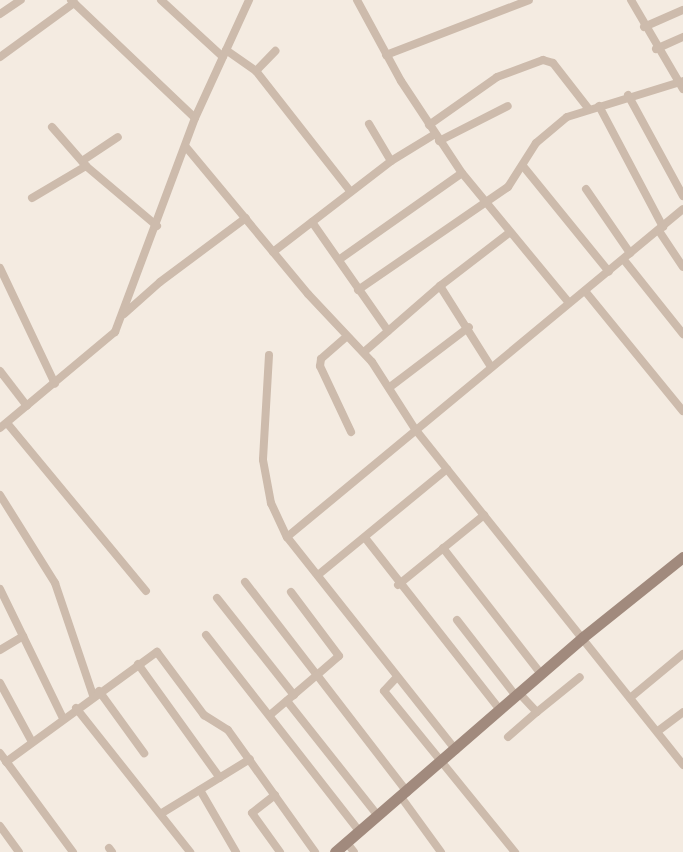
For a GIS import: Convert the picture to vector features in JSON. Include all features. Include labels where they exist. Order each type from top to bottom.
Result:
[{"type":"street","points":[[0,14],[21,0]]},
{"type":"street","points":[[161,0],[225,54],[256,71],[350,191]]},
{"type":"street","points":[[0,428],[115,332],[157,226],[195,118],[249,0]]},
{"type":"street","points":[[357,0],[386,55],[437,138],[509,233],[569,304]]},
{"type":"street","points":[[386,55],[528,0]]},
{"type":"street","points":[[631,0],[656,49],[681,81],[683,89]]},
{"type":"street","points":[[0,57],[73,1],[195,118]]},
{"type":"street","points":[[644,27],[683,10]]},
{"type":"street","points":[[656,49],[683,37]]},
{"type":"street","points":[[256,71],[275,51]]},
{"type":"street","points":[[429,125],[497,77],[543,60],[553,63],[588,108]]},
{"type":"street","points":[[358,290],[484,201],[508,187],[549,130],[588,108],[681,81]]},
{"type":"street","points":[[628,96],[683,196]]},
{"type":"street","points":[[273,252],[391,161],[508,106]]},
{"type":"street","points":[[598,106],[661,229],[683,267]]},
{"type":"street","points":[[369,124],[391,161]]},
{"type":"street","points":[[52,127],[84,164],[157,226]]},
{"type":"street","points":[[32,198],[84,164],[118,137]]},
{"type":"street","points":[[186,146],[346,337],[364,352],[416,429],[683,765]]},
{"type":"street","points":[[523,166],[609,272]]},
{"type":"street","points":[[340,259],[462,173]]},
{"type":"street","points":[[586,189],[627,257],[683,334]]},
{"type":"street","points":[[287,537],[683,209]]},
{"type":"street","points":[[122,316],[160,282],[246,218]]},
{"type":"street","points":[[312,222],[340,259],[358,290],[388,331]]},
{"type":"street","points":[[364,352],[440,286],[509,233]]},
{"type":"street","points":[[0,268],[55,384]]},
{"type":"street","points":[[440,286],[469,327],[491,367]]},
{"type":"street","points":[[585,291],[683,411]]},
{"type":"street","points":[[390,388],[469,327]]},
{"type":"street","points":[[346,337],[321,359],[320,366],[351,432]]},
{"type":"street","points":[[268,355],[264,481],[287,537],[456,750]]},
{"type":"street","points":[[0,371],[27,406]]},
{"type":"street","points":[[7,423],[146,591]]},
{"type":"street","points":[[318,576],[366,539],[447,468]]},
{"type":"street","points":[[0,496],[55,583],[96,693],[144,753]]},
{"type":"street","points":[[398,585],[484,515]]},
{"type":"street","points":[[366,539],[398,585],[500,710]]},
{"type":"street","points":[[443,548],[540,674]]},
{"type":"street","points":[[335,852],[351,847],[360,832],[444,761],[540,674],[683,557]]},
{"type":"street","points":[[245,582],[317,675],[404,794],[440,852]]},
{"type":"street","points":[[0,589],[63,718]]},
{"type":"street","points":[[270,715],[339,656],[291,592]]},
{"type":"street","points":[[217,598],[294,695]]},
{"type":"street","points":[[457,620],[518,694],[537,712]]},
{"type":"street","points":[[206,635],[360,832]]},
{"type":"street","points":[[0,650],[22,636]]},
{"type":"street","points":[[6,762],[96,693],[158,652],[204,714],[228,730],[316,852]]},
{"type":"street","points":[[630,698],[683,654]]},
{"type":"street","points":[[138,664],[220,778]]},
{"type":"street","points":[[397,677],[384,691],[444,761],[516,852]]},
{"type":"street","points":[[508,736],[580,677]]},
{"type":"street","points":[[0,683],[32,742]]},
{"type":"street","points":[[287,701],[378,816]]},
{"type":"street","points":[[76,708],[162,813],[190,852]]},
{"type":"street","points":[[658,732],[683,712]]},
{"type":"street","points":[[0,753],[73,852]]},
{"type":"street","points":[[162,813],[250,759]]},
{"type":"street","points":[[200,790],[236,852]]},
{"type":"street","points":[[275,795],[252,813],[280,852]]},
{"type":"street","points":[[0,826],[19,852]]}]
